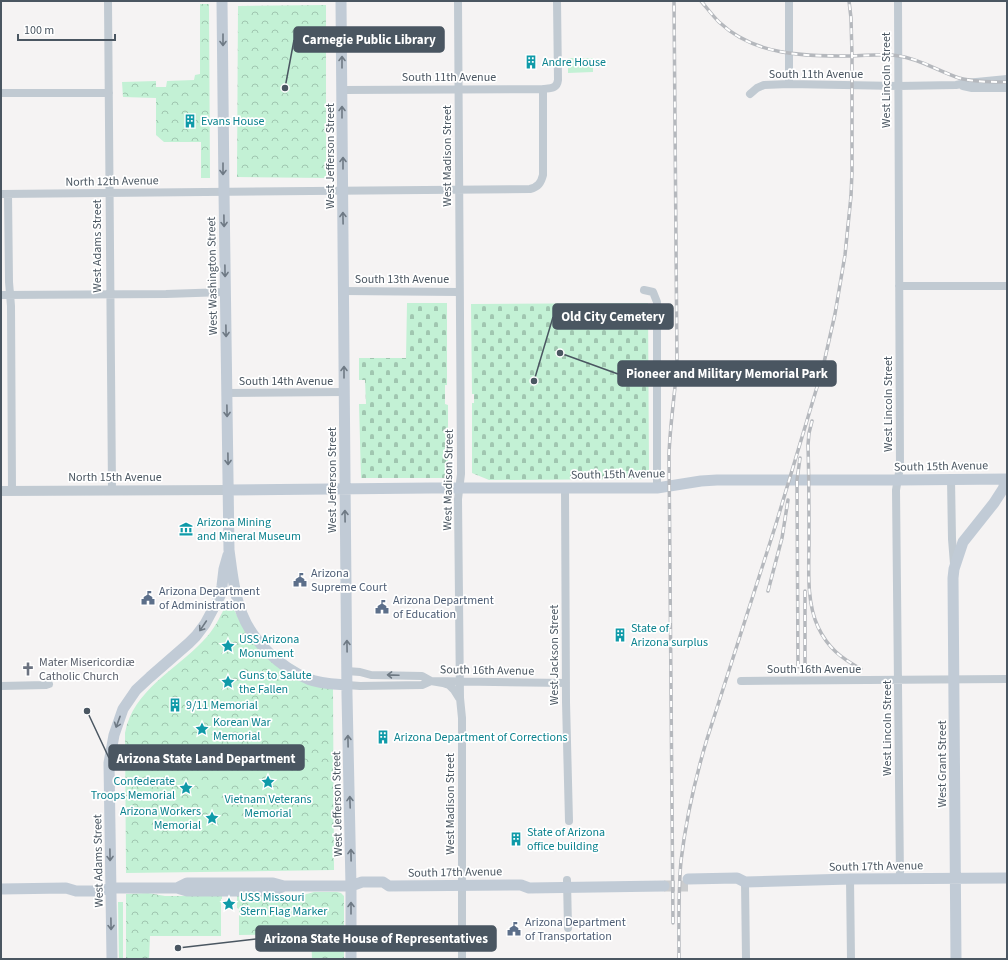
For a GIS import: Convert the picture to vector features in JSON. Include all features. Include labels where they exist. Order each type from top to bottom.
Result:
[{"type":"main road","name":"West Washington Street","points":[[222,1],[229,550],[233,582],[237,601],[250,630],[258,641],[282,664],[303,676],[321,682],[347,685]]},
{"type":"main road","name":"West Jefferson Street","points":[[342,1],[344,392],[351,959]]},
{"type":"main road","name":"South 15th Avenue","points":[[228,490],[656,488],[717,480],[1007,479]]},
{"type":"main road","name":"West Grant Street","points":[[956,959],[953,578],[954,569],[963,542],[994,504],[1007,479]]},
{"type":"main road","name":"West Washington Street","points":[[109,763],[114,735],[123,709],[136,690],[150,676],[196,636],[213,610],[220,596],[224,569],[229,550]]},
{"type":"main road","name":"West Adams Street","points":[[109,763],[112,959]]},
{"type":"main road","name":"South 17th Avenue","points":[[688,882],[738,885],[746,882],[850,879],[1007,878]]},
{"type":"main road","name":"South 17th Avenue","points":[[1,889],[66,888],[76,884],[98,884],[111,888],[177,888],[187,883],[273,882],[284,886],[351,886],[362,889],[384,890],[389,886],[521,885],[530,888],[568,884],[664,883]]},
{"type":"street","name":"West Adams Street","points":[[108,1],[112,490]]},
{"type":"street","name":"West Madison Street","points":[[458,1],[460,430],[460,488],[458,499],[460,698],[462,718],[462,959]]},
{"type":"street","name":"South 11th Avenue","points":[[343,90],[552,88],[556,86],[558,80],[558,1]]},
{"type":"street","points":[[789,1],[789,84]]},
{"type":"street","name":"West Lincoln Street","points":[[898,1],[900,467],[896,490],[900,879]]},
{"type":"street","name":"South 11th Avenue","points":[[750,94],[757,88],[764,85],[956,85],[1007,79]]},
{"type":"street","name":"South 11th Avenue","points":[[956,85],[972,88],[1007,88]]},
{"type":"street","name":"North 12th Avenue","points":[[5,194],[530,189],[539,184],[543,175],[543,89]]},
{"type":"street","points":[[1,93],[109,92]]},
{"type":"street","points":[[5,194],[10,294],[12,491]]},
{"type":"street","points":[[899,286],[1007,286]]},
{"type":"street","points":[[644,290],[652,292],[657,302],[656,488]]},
{"type":"street","name":"South 13th Avenue","points":[[344,291],[459,292]]},
{"type":"street","points":[[1,295],[225,292]]},
{"type":"street","name":"South 14th Avenue","points":[[227,393],[344,392]]},
{"type":"street","name":"West Grant Street","points":[[951,479],[954,569]]},
{"type":"street","name":"West Jackson Street","points":[[565,488],[566,683],[569,821]]},
{"type":"street","name":"North 15th Avenue","points":[[1,491],[228,490]]},
{"type":"street","name":"South 16th Avenue","points":[[347,671],[371,675],[422,676],[432,681],[449,686],[460,698]]},
{"type":"street","name":"South 16th Avenue","points":[[741,681],[1007,679]]},
{"type":"street","name":"South 16th Avenue","points":[[347,685],[422,685],[432,681],[566,683]]},
{"type":"street","points":[[1,686],[49,684]]},
{"type":"street","points":[[850,879],[851,959]]},
{"type":"street","points":[[746,882],[746,959]]},
{"type":"street","points":[[568,884],[568,928]]},
{"type":"green space","points":[[200,4],[209,4],[210,178],[201,178],[201,142],[164,142],[156,135],[156,98],[123,97],[122,82],[156,81],[156,87],[166,87],[167,81],[194,80],[195,75],[200,74]]},
{"type":"green space","points":[[326,5],[326,178],[237,177],[238,6]]},
{"type":"green space","points":[[568,58],[593,58],[593,72],[568,73]]},
{"type":"green space","points":[[407,303],[447,303],[447,385],[445,385],[445,404],[448,405],[448,478],[361,478],[359,404],[366,404],[365,380],[359,380],[359,358],[406,358]]},
{"type":"green space","points":[[648,303],[649,471],[642,479],[489,480],[472,473],[472,403],[474,403],[474,394],[472,394],[471,304]]},
{"type":"green space","points":[[227,602],[230,602],[251,640],[333,689],[334,870],[126,873],[125,733],[130,718],[146,693],[207,637],[217,623]]},
{"type":"green space","points":[[314,892],[337,892],[344,896],[344,959],[312,959],[311,934],[239,935],[239,909],[237,908],[237,893],[243,896],[303,895]]},
{"type":"green space","points":[[148,893],[165,896],[186,896],[222,893],[221,936],[150,936],[149,959],[126,959],[126,894]]},
{"type":"green space","points":[[118,902],[123,902],[123,959],[119,959]]},
{"type":"tunnel","points":[[664,886],[688,886]]},
{"type":"railway","points":[[673,923],[669,455],[677,364],[674,1]]},
{"type":"railway","points":[[701,1],[719,22],[733,33],[748,42],[764,48],[781,52],[815,55],[893,55],[922,62],[959,78],[977,81],[1007,82]]},
{"type":"railway","points":[[679,959],[679,898],[681,861],[685,830],[695,784],[707,739],[776,524],[823,367],[835,314],[845,255],[851,196],[852,56],[849,1]]},
{"type":"railway","points":[[812,421],[808,445],[809,573],[810,595],[814,617],[818,627],[831,647],[847,661],[861,669]]},
{"type":"railway","points":[[798,667],[797,480],[800,458]]},
{"type":"railway","points":[[768,591],[782,538],[788,500]]},
{"type":"railway","points":[[805,591],[805,667]]},
{"type":"place","name":"Andre House","points":[[531,62]]},
{"type":"place","name":"Carnegie Public Library","points":[[285,88]]},
{"type":"place","name":"Evans House","points":[[190,121]]},
{"type":"place","name":"Pioneer and Military Memorial Park","points":[[560,353]]},
{"type":"place","name":"Old City Cemetery","points":[[534,381]]},
{"type":"place","name":"Arizona Mining and Mineral Museum","points":[[186,529]]},
{"type":"place","name":"Arizona Supreme Court","points":[[300,580]]},
{"type":"place","name":"Arizona Department of Administration","points":[[148,598]]},
{"type":"place","name":"Arizona Department of Education","points":[[382,607]]},
{"type":"place","name":"State of Arizona surplus","points":[[620,635]]},
{"type":"place","name":"USS Arizona Monument","points":[[228,646]]},
{"type":"place","name":"Mater Misericordiæ Catholic Church","points":[[28,669]]},
{"type":"place","name":"Guns to Salute the Fallen","points":[[228,682]]},
{"type":"place","name":"9/11 Memorial","points":[[175,705]]},
{"type":"place","name":"Arizona State Land Department","points":[[87,711]]},
{"type":"place","name":"Korean War Memorial","points":[[202,729]]},
{"type":"place","name":"Arizona Department of Corrections","points":[[383,737]]},
{"type":"place","name":"Vietnam Veterans Memorial","points":[[268,782]]},
{"type":"place","name":"Confederate Troops Memorial","points":[[186,788]]},
{"type":"place","name":"Arizona Workers Memorial","points":[[212,818]]},
{"type":"place","name":"State of Arizona office building","points":[[516,839]]},
{"type":"place","name":"USS Missouri Stern Flag Marker","points":[[229,904]]},
{"type":"place","name":"Arizona Department of Transportation","points":[[514,929]]},
{"type":"place","name":"Arizona State House of Representatives","points":[[178,948]]}]
